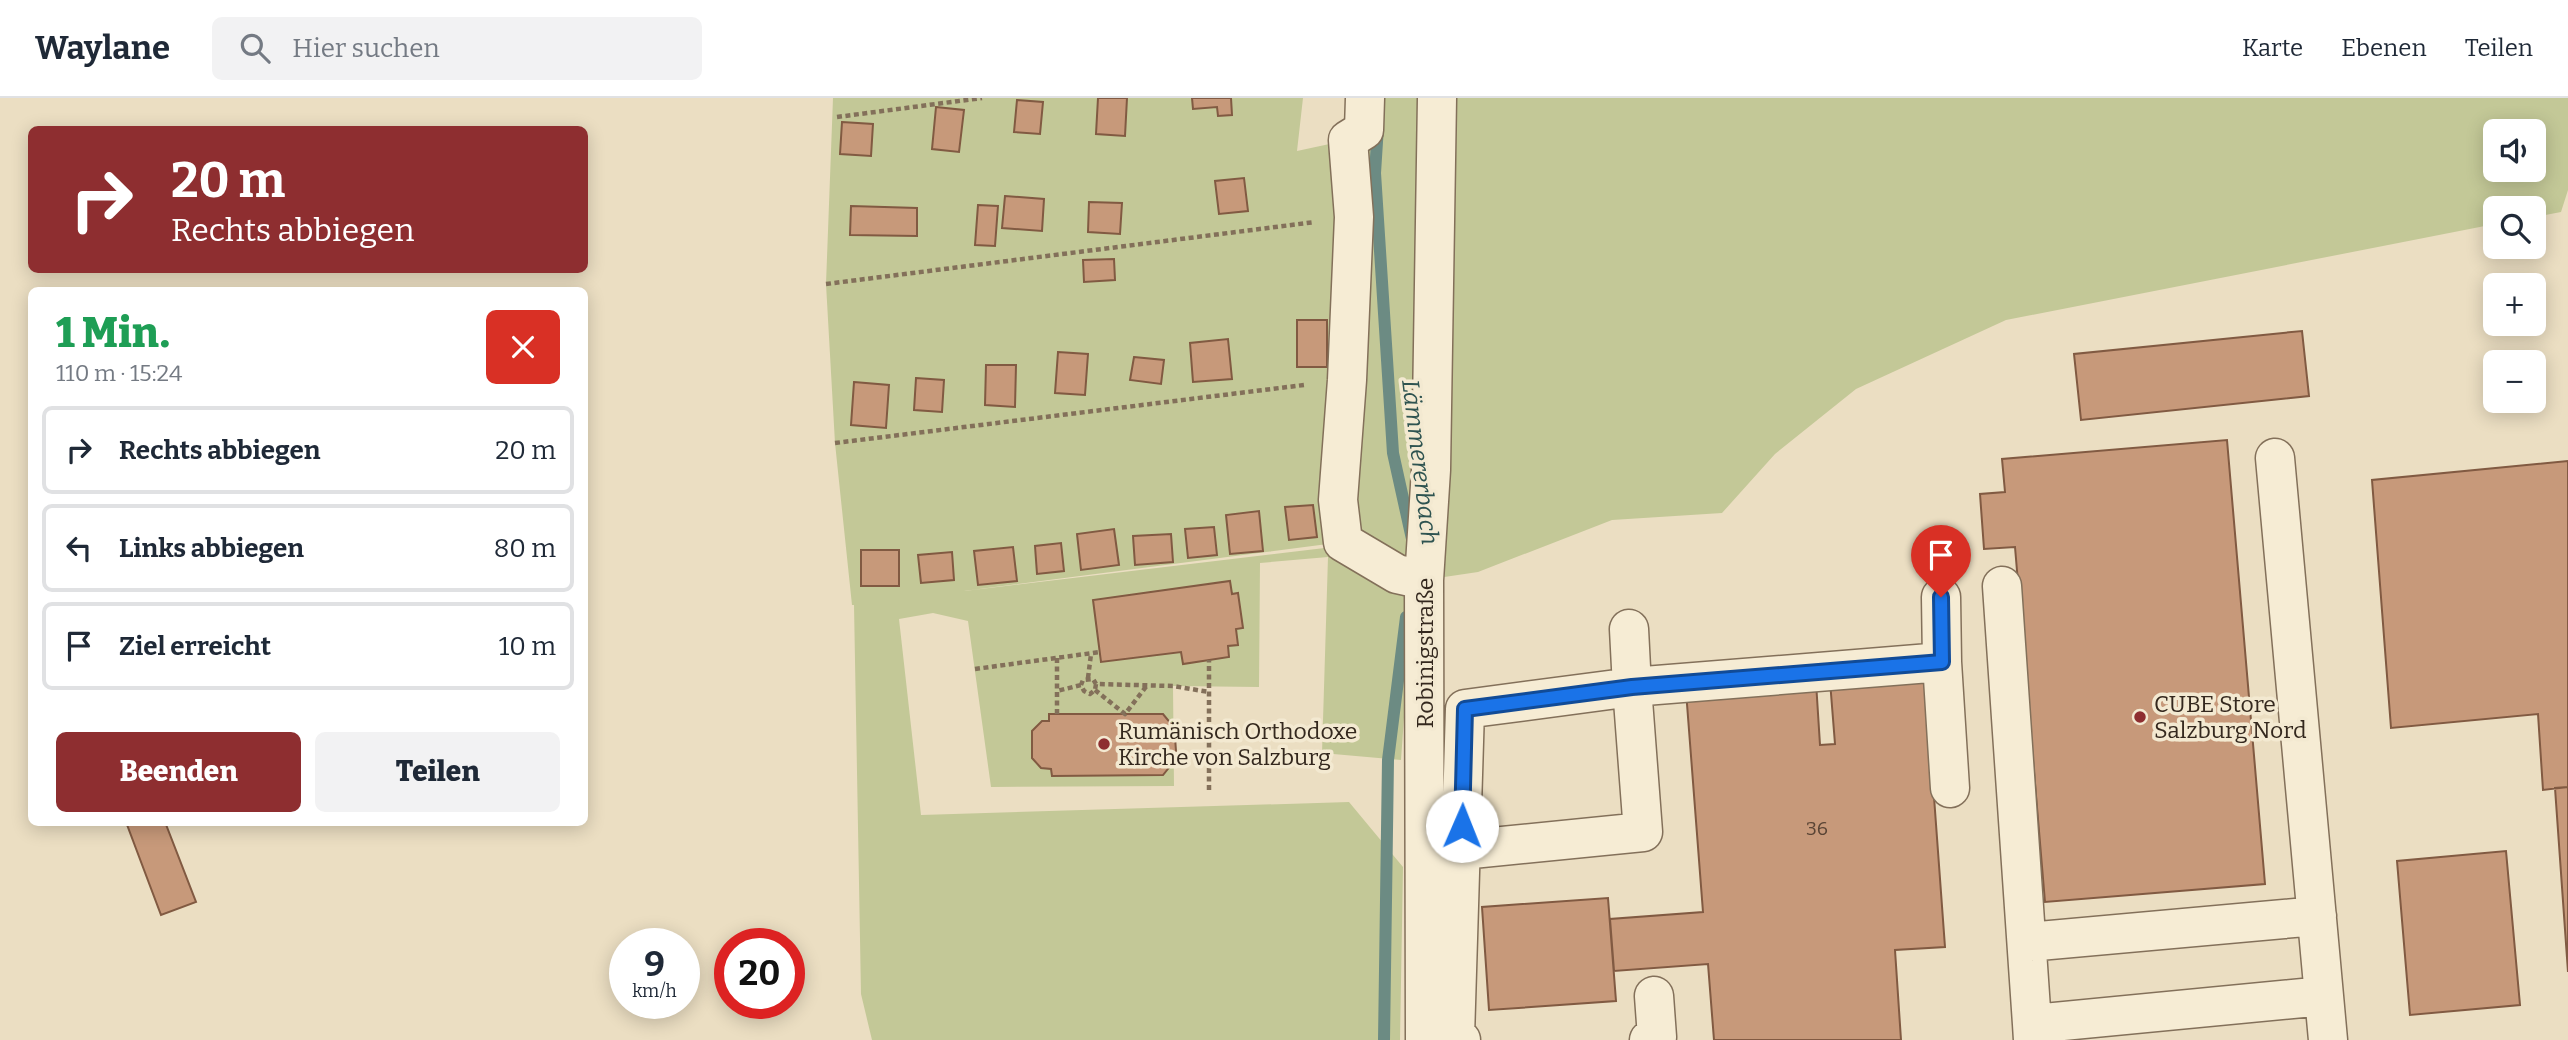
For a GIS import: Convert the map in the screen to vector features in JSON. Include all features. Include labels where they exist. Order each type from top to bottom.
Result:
[{"type":"street","points":[[1365,98],[1364,130],[1348,140],[1354,217],[1347,380],[1338,500],[1343,542],[1411,577]]},
{"type":"street","name":"Robinigstraße","points":[[1425,1040],[1411,577],[1431,470],[1437,98]]},
{"type":"street","points":[[2275,458],[2328,1040]]},
{"type":"street","points":[[2002,586],[2032,1032],[2324,996]]},
{"type":"street","points":[[1941,597],[1950,788]]},
{"type":"street","points":[[1462,850],[1643,832],[1629,629]]},
{"type":"street","points":[[1461,1040],[1455,1037],[1465,709],[1632,687],[1942,662]]},
{"type":"street","points":[[2027,942],[2317,916]]},
{"type":"street","points":[[1649,1040],[1657,1038],[1654,996]]},
{"type":"path","points":[[837,117],[982,98]]},
{"type":"path","points":[[826,284],[1354,217]]},
{"type":"path","points":[[835,443],[1347,380]]},
{"type":"path","points":[[975,669],[1100,652]]},
{"type":"path","points":[[1088,678],[1091,654]]},
{"type":"path","points":[[1056,658],[1056,713]]},
{"type":"path","points":[[1209,660],[1209,790]]},
{"type":"path","points":[[1148,684],[1125,713],[1096,687],[1093,679],[1083,680],[1082,685],[1084,691],[1090,694],[1096,687],[1148,684],[1209,692]]},
{"type":"path","points":[[1056,691],[1082,685]]},
{"type":"green space","points":[[833,98],[1303,98],[1297,151],[1348,140],[1365,98],[2568,98],[2568,190],[2561,212],[2546,215],[2546,196],[2483,196],[2483,226],[2006,320],[1856,389],[1775,454],[1722,513],[1612,520],[1478,572],[1424,580],[1343,542],[964,591],[1333,547],[1413,590],[1401,760],[1322,753],[1328,557],[1260,563],[1259,687],[1173,686],[1174,786],[991,787],[968,621],[933,613],[899,619],[921,815],[1349,802],[1403,867],[1400,1040],[872,1040],[861,994],[854,605],[835,443],[826,284]]},
{"type":"building","points":[[1098,98],[1127,98],[1125,136],[1096,134]]},
{"type":"building","points":[[1192,98],[1231,98],[1232,115],[1218,116],[1217,107],[1193,109]]},
{"type":"building","points":[[1017,100],[1043,102],[1040,134],[1014,132]]},
{"type":"building","points":[[936,107],[964,110],[959,152],[932,149]]},
{"type":"building","points":[[842,122],[873,124],[871,156],[840,154]]},
{"type":"building","points":[[1244,178],[1248,211],[1219,214],[1215,181]]},
{"type":"building","points":[[1005,196],[1044,199],[1042,231],[1002,228]]},
{"type":"building","points":[[1089,202],[1122,203],[1120,234],[1088,232]]},
{"type":"building","points":[[978,205],[998,206],[995,246],[975,245]]},
{"type":"building","points":[[851,206],[917,208],[917,236],[850,235]]},
{"type":"building","points":[[1114,259],[1115,280],[1084,282],[1083,260]]},
{"type":"building","points":[[1297,320],[1327,320],[1327,367],[1297,367]]},
{"type":"building","points":[[2302,331],[2309,396],[2081,420],[2074,354]]},
{"type":"building","points":[[1228,339],[1232,379],[1193,382],[1190,343]]},
{"type":"building","points":[[1058,352],[1088,354],[1085,395],[1055,393]]},
{"type":"building","points":[[1134,357],[1164,360],[1161,384],[1130,380]]},
{"type":"building","points":[[986,365],[1016,365],[1015,407],[985,405]]},
{"type":"building","points":[[916,378],[944,380],[942,412],[914,410]]},
{"type":"building","points":[[854,382],[889,385],[886,428],[851,425]]},
{"type":"building","name":"CUBE Store Salzburg Nord","points":[[2227,440],[2265,884],[2045,902],[2015,547],[1984,549],[1980,494],[2005,492],[2002,459]]},
{"type":"building","points":[[2568,461],[2568,787],[2543,790],[2538,714],[2391,728],[2372,480]]},
{"type":"building","points":[[1313,505],[1317,537],[1289,540],[1285,507]]},
{"type":"building","points":[[1259,511],[1263,551],[1230,554],[1226,515]]},
{"type":"building","points":[[1214,527],[1217,555],[1188,558],[1185,529]]},
{"type":"building","points":[[1114,529],[1119,565],[1081,570],[1077,534]]},
{"type":"building","points":[[1171,534],[1173,562],[1135,565],[1133,536]]},
{"type":"building","points":[[1061,543],[1064,571],[1037,574],[1035,546]]},
{"type":"building","points":[[1013,547],[1017,581],[978,585],[974,551]]},
{"type":"building","points":[[861,550],[899,550],[899,586],[861,586]]},
{"type":"building","points":[[952,552],[954,580],[921,583],[918,555]]},
{"type":"building","points":[[1230,581],[1232,594],[1238,593],[1243,628],[1236,629],[1238,645],[1228,646],[1229,657],[1183,664],[1181,652],[1101,662],[1093,600]]},
{"type":"building","points":[[1925,674],[1945,947],[1895,950],[1901,1040],[1714,1040],[1708,964],[1614,971],[1610,919],[1703,912],[1686,691],[1816,682],[1820,745],[1835,744],[1830,681]]},
{"type":"building","name":"Rumänisch Orthodoxe Kirche von Salzburg","points":[[1049,714],[1163,714],[1172,725],[1176,751],[1171,765],[1163,775],[1052,776],[1051,769],[1041,768],[1032,758],[1032,731],[1042,721],[1049,721]]},
{"type":"building","points":[[2568,787],[2568,972],[2555,788]]},
{"type":"building","points":[[128,826],[167,826],[196,902],[161,915]]},
{"type":"building","points":[[2506,851],[2520,1005],[2410,1015],[2397,861]]},
{"type":"building","points":[[1608,898],[1616,1001],[1489,1010],[1482,907]]},
{"type":"waterway","name":"Lämmererbach","points":[[1378,126],[1375,173],[1393,453],[1412,539]]},
{"type":"waterway","name":"Lämmererbach","points":[[1384,1040],[1388,760],[1406,617]]},
{"type":"place","name":"CUBE Store Salzburg Nord","points":[[2140,717]]},
{"type":"place","name":"Rumänisch Orthodoxe Kirche von Salzburg","points":[[1104,744]]},
{"type":"route","points":[[1462,826],[1465,709],[1632,687],[1942,662],[1941,597]]}]
